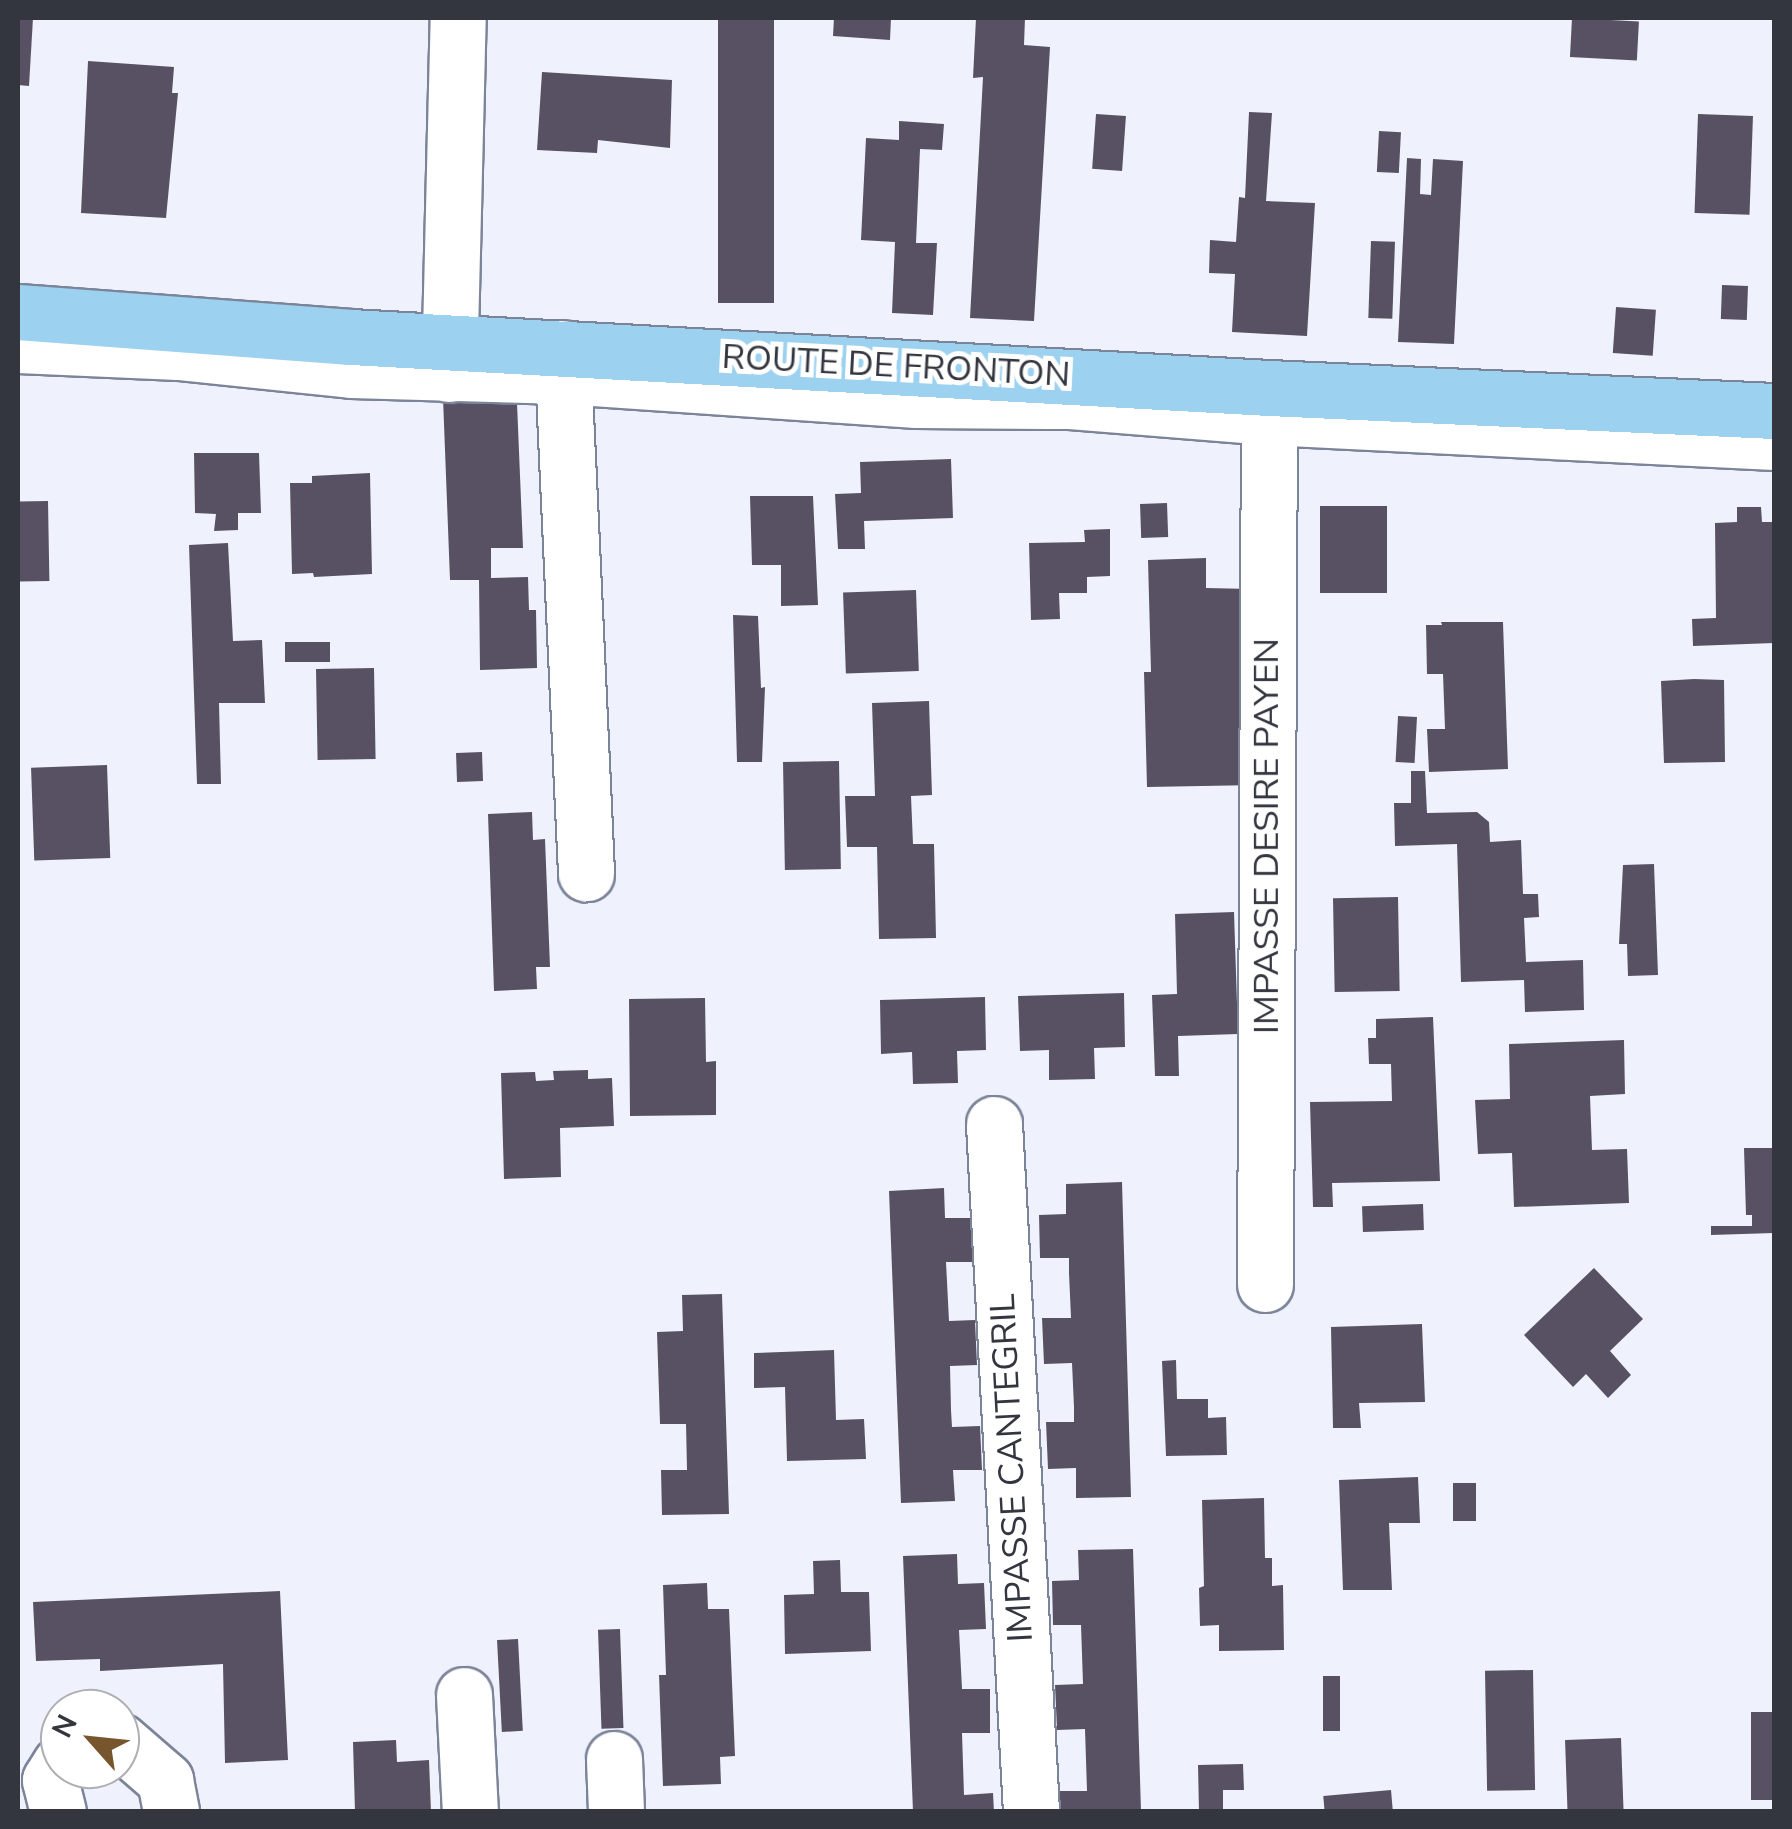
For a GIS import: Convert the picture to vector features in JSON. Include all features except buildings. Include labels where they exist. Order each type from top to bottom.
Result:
[{"type":"main road","name":"ROUTE DE FRONTON","points":[[18,312],[449,358],[1269,403],[1774,411]]},
{"type":"street","points":[[18,345],[178,352],[351,370],[449,358],[458,18]]},
{"type":"street","points":[[563,362],[586,873]]},
{"type":"street","points":[[1269,403],[1774,442]]},
{"type":"street","name":"IMPASSE DESIRE PAYEN","points":[[1266,1284],[1269,403]]},
{"type":"street","name":"IMPASSE CANTEGRIL","points":[[994,1124],[1031,1812]]},
{"type":"street","points":[[464,1695],[470,1812]]},
{"type":"street","points":[[140,1759],[164,1780],[172,1812]]}]
